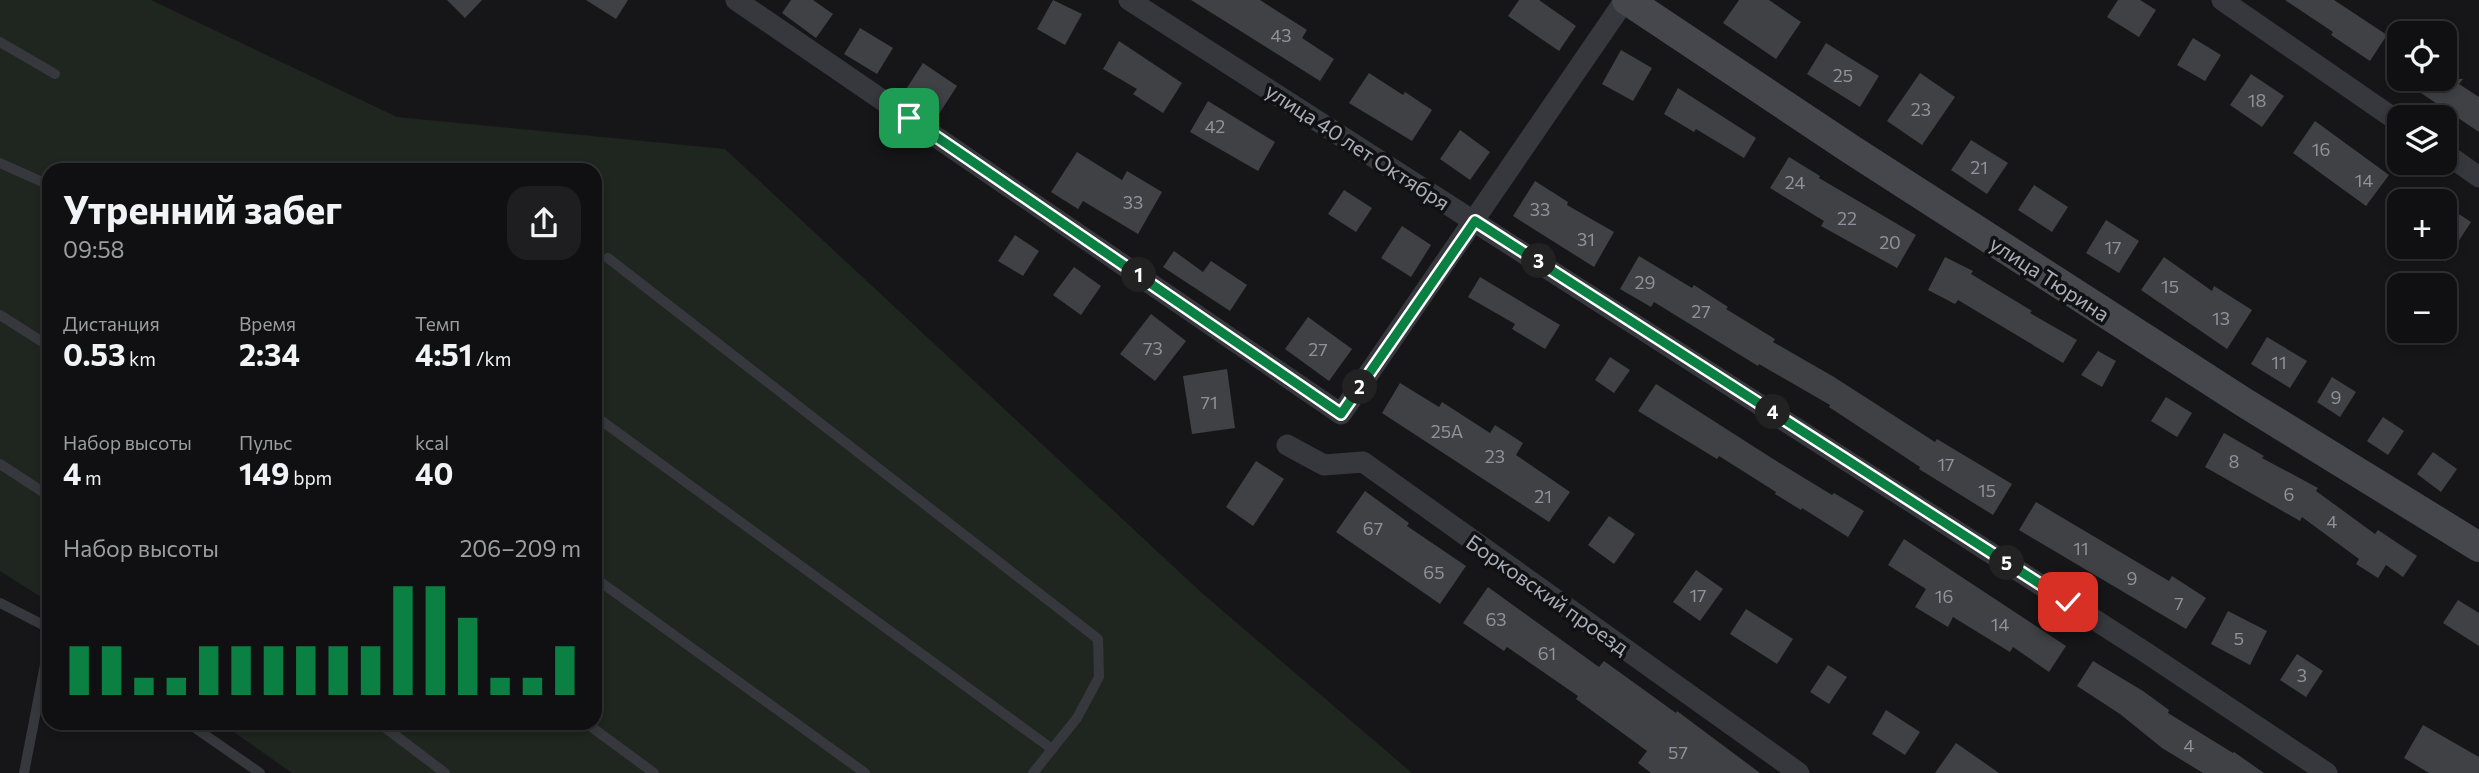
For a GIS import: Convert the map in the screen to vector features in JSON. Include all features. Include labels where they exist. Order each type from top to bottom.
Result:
[{"type":"street","points":[[736,0],[1341,414],[1626,0]]},
{"type":"street","name":"улица 40 лет Октября","points":[[1129,0],[2133,644],[2327,773]]},
{"type":"street","name":"улица Тюрина","points":[[1626,0],[1852,150],[2234,396],[2479,547]]},
{"type":"street","points":[[2222,0],[2387,114]]},
{"type":"street","points":[[2457,161],[2479,177]]},
{"type":"street","name":"Борковский проезд","points":[[1287,445],[1324,466],[1363,462],[1799,773]]},
{"type":"lane","points":[[0,42],[55,74]]},
{"type":"lane","points":[[0,163],[42,182]]},
{"type":"lane","points":[[608,258],[1098,639],[1099,677],[1077,718],[1033,773]]},
{"type":"lane","points":[[0,315],[42,342]]},
{"type":"lane","points":[[602,421],[1052,749]]},
{"type":"lane","points":[[0,464],[42,491]]},
{"type":"lane","points":[[602,583],[865,773]]},
{"type":"lane","points":[[0,603],[42,624]]},
{"type":"lane","points":[[24,773],[42,680]]},
{"type":"lane","points":[[198,730],[260,773]]},
{"type":"lane","points":[[388,730],[445,773]]},
{"type":"lane","points":[[596,730],[654,773]]},
{"type":"shaded area","points":[[0,0],[151,0],[397,117],[725,149],[1203,594],[1412,773],[292,773],[231,730],[602,730],[602,163],[42,163],[42,598],[0,571]]},
{"type":"building","points":[[447,0],[482,0],[465,18]]},
{"type":"building","points":[[586,0],[628,0],[616,19]]},
{"type":"building","points":[[791,0],[813,0],[833,14],[816,38],[782,13]]},
{"type":"building","points":[[1053,0],[1082,14],[1065,45],[1037,29]]},
{"type":"building","points":[[1191,0],[1260,0],[1307,30],[1302,38],[1334,59],[1320,81]]},
{"type":"building","points":[[1519,0],[1539,0],[1576,26],[1559,51],[1508,16]]},
{"type":"building","points":[[1739,0],[1769,0],[1801,22],[1776,59],[1723,23]]},
{"type":"building","points":[[2118,0],[2140,0],[2156,10],[2139,37],[2107,17]]},
{"type":"building","points":[[2285,0],[2334,0],[2387,35],[2370,61],[2331,35],[2333,32]]},
{"type":"building","points":[[860,28],[893,48],[877,74],[844,54]]},
{"type":"building","points":[[2193,38],[2221,55],[2205,81],[2177,65]]},
{"type":"building","points":[[1119,41],[1182,83],[1163,113],[1133,94],[1137,89],[1103,69]]},
{"type":"building","points":[[1826,43],[1879,76],[1860,107],[1807,74]]},
{"type":"building","points":[[1621,50],[1652,68],[1633,101],[1602,84]]},
{"type":"building","points":[[923,63],[957,86],[937,117],[903,94]]},
{"type":"building","points":[[1369,73],[1432,110],[1412,141],[1349,103]]},
{"type":"building","points":[[1920,73],[1955,97],[1922,145],[1887,121]]},
{"type":"building","points":[[2251,74],[2284,96],[2262,127],[2230,105]]},
{"type":"building","points":[[2457,79],[2463,79],[2459,84],[2479,97],[2479,132],[2457,117],[2457,105],[2439,105],[2418,91],[2457,91]]},
{"type":"building","points":[[1678,88],[1756,138],[1744,158],[1696,129],[1694,132],[1664,114]]},
{"type":"building","points":[[1208,101],[1275,142],[1258,171],[1190,132]]},
{"type":"building","points":[[2315,121],[2389,175],[2366,206],[2293,153]]},
{"type":"building","points":[[1460,130],[1490,152],[1470,180],[1440,159]]},
{"type":"building","points":[[1971,140],[2008,163],[1987,194],[1951,170]]},
{"type":"building","points":[[1077,152],[1122,180],[1127,171],[1162,192],[1138,234],[1083,201],[1078,209],[1051,192]]},
{"type":"building","points":[[1789,157],[1820,176],[1819,178],[1916,235],[1897,268],[1821,226],[1824,221],[1770,188]]},
{"type":"building","points":[[1535,181],[1568,202],[1567,205],[1614,232],[1594,267],[1513,216]]},
{"type":"building","points":[[2034,185],[2068,207],[2052,232],[2018,210]]},
{"type":"building","points":[[1344,190],[1372,208],[1356,232],[1328,214]]},
{"type":"building","points":[[2457,213],[2471,222],[2457,244]]},
{"type":"building","points":[[2106,220],[2139,241],[2119,273],[2086,253]]},
{"type":"building","points":[[1402,226],[1431,245],[1411,277],[1381,258]]},
{"type":"building","points":[[1015,235],[1039,251],[1023,276],[998,261]]},
{"type":"building","points":[[1174,251],[1203,272],[1211,261],[1247,285],[1230,311],[1163,267]]},
{"type":"building","points":[[1639,256],[1692,288],[1694,285],[1728,307],[1726,309],[1775,339],[1773,342],[1834,377],[1935,442],[1937,439],[2012,484],[1993,515],[1919,469],[1920,467],[1829,407],[1830,405],[1759,364],[1758,366],[1654,302],[1651,307],[1620,289]]},
{"type":"building","points":[[1945,257],[1973,271],[1971,274],[2077,340],[2063,363],[1958,300],[1955,304],[1928,290]]},
{"type":"building","points":[[2164,257],[2212,291],[2214,286],[2252,310],[2227,349],[2141,290]]},
{"type":"building","points":[[1074,267],[1101,286],[1081,315],[1053,295]]},
{"type":"building","points":[[1480,277],[1560,325],[1545,349],[1512,329],[1515,324],[1468,297]]},
{"type":"building","points":[[1151,314],[1186,341],[1155,381],[1120,354]]},
{"type":"building","points":[[1308,317],[1352,349],[1329,381],[1285,349]]},
{"type":"building","points":[[2267,337],[2307,361],[2290,388],[2251,364]]},
{"type":"building","points":[[2098,351],[2116,361],[2102,387],[2081,375]]},
{"type":"building","points":[[1610,357],[1630,370],[1614,393],[1595,380]]},
{"type":"building","points":[[1227,369],[1235,428],[1192,434],[1183,376]]},
{"type":"building","points":[[2332,377],[2356,392],[2340,417],[2317,402]]},
{"type":"building","points":[[1400,383],[1439,407],[1442,402],[1490,433],[1495,425],[1523,443],[1516,455],[1570,492],[1549,522],[1382,413]]},
{"type":"building","points":[[1656,384],[1832,495],[1834,493],[1864,511],[1848,537],[1775,494],[1776,492],[1719,456],[1717,459],[1638,411]]},
{"type":"building","points":[[2166,397],[2192,413],[2177,437],[2151,421]]},
{"type":"building","points":[[2383,417],[2404,431],[2388,455],[2367,441]]},
{"type":"building","points":[[2224,433],[2264,456],[2262,458],[2318,488],[2316,491],[2375,534],[2378,530],[2417,556],[2403,577],[2386,565],[2378,578],[2356,564],[2359,559],[2302,517],[2300,521],[2205,467]]},
{"type":"building","points":[[2433,452],[2457,469],[2441,492],[2417,474]]},
{"type":"building","points":[[1256,461],[1284,479],[1253,526],[1226,507]]},
{"type":"building","points":[[1365,491],[1409,523],[1407,526],[1466,566],[1440,604],[1336,532]]},
{"type":"building","points":[[2036,502],[2169,581],[2172,576],[2206,598],[2186,629],[2019,530]]},
{"type":"building","points":[[1609,516],[1635,534],[1614,564],[1588,545]]},
{"type":"building","points":[[1904,539],[2066,646],[2049,672],[2013,647],[2010,652],[1953,617],[1948,627],[1915,607],[1926,589],[1888,565]]},
{"type":"building","points":[[1696,570],[1723,589],[1700,621],[1673,602]]},
{"type":"building","points":[[1488,587],[1599,667],[1604,661],[1760,773],[1651,773],[1638,763],[1647,751],[1576,699],[1578,696],[1507,647],[1504,651],[1463,623]]},
{"type":"building","points":[[2458,600],[2479,613],[2479,646],[2443,623]]},
{"type":"building","points":[[1746,609],[1793,639],[1777,664],[1730,634]]},
{"type":"building","points":[[2228,611],[2267,631],[2250,665],[2211,644]]},
{"type":"building","points":[[2297,654],[2323,671],[2306,697],[2280,680]]},
{"type":"building","points":[[2093,661],[2143,691],[2169,710],[2168,713],[2264,773],[2203,773],[2162,748],[2120,714],[2077,686]]},
{"type":"building","points":[[1828,665],[1847,677],[1829,704],[1810,692]]},
{"type":"building","points":[[1886,710],[1920,732],[1905,755],[1872,734]]},
{"type":"building","points":[[2423,725],[2479,757],[2479,773],[2429,773],[2404,758]]},
{"type":"building","points":[[1956,743],[1999,773],[1935,773]]},
{"type":"route","points":[[909,118],[1341,414],[1475,221],[2068,602]]}]
